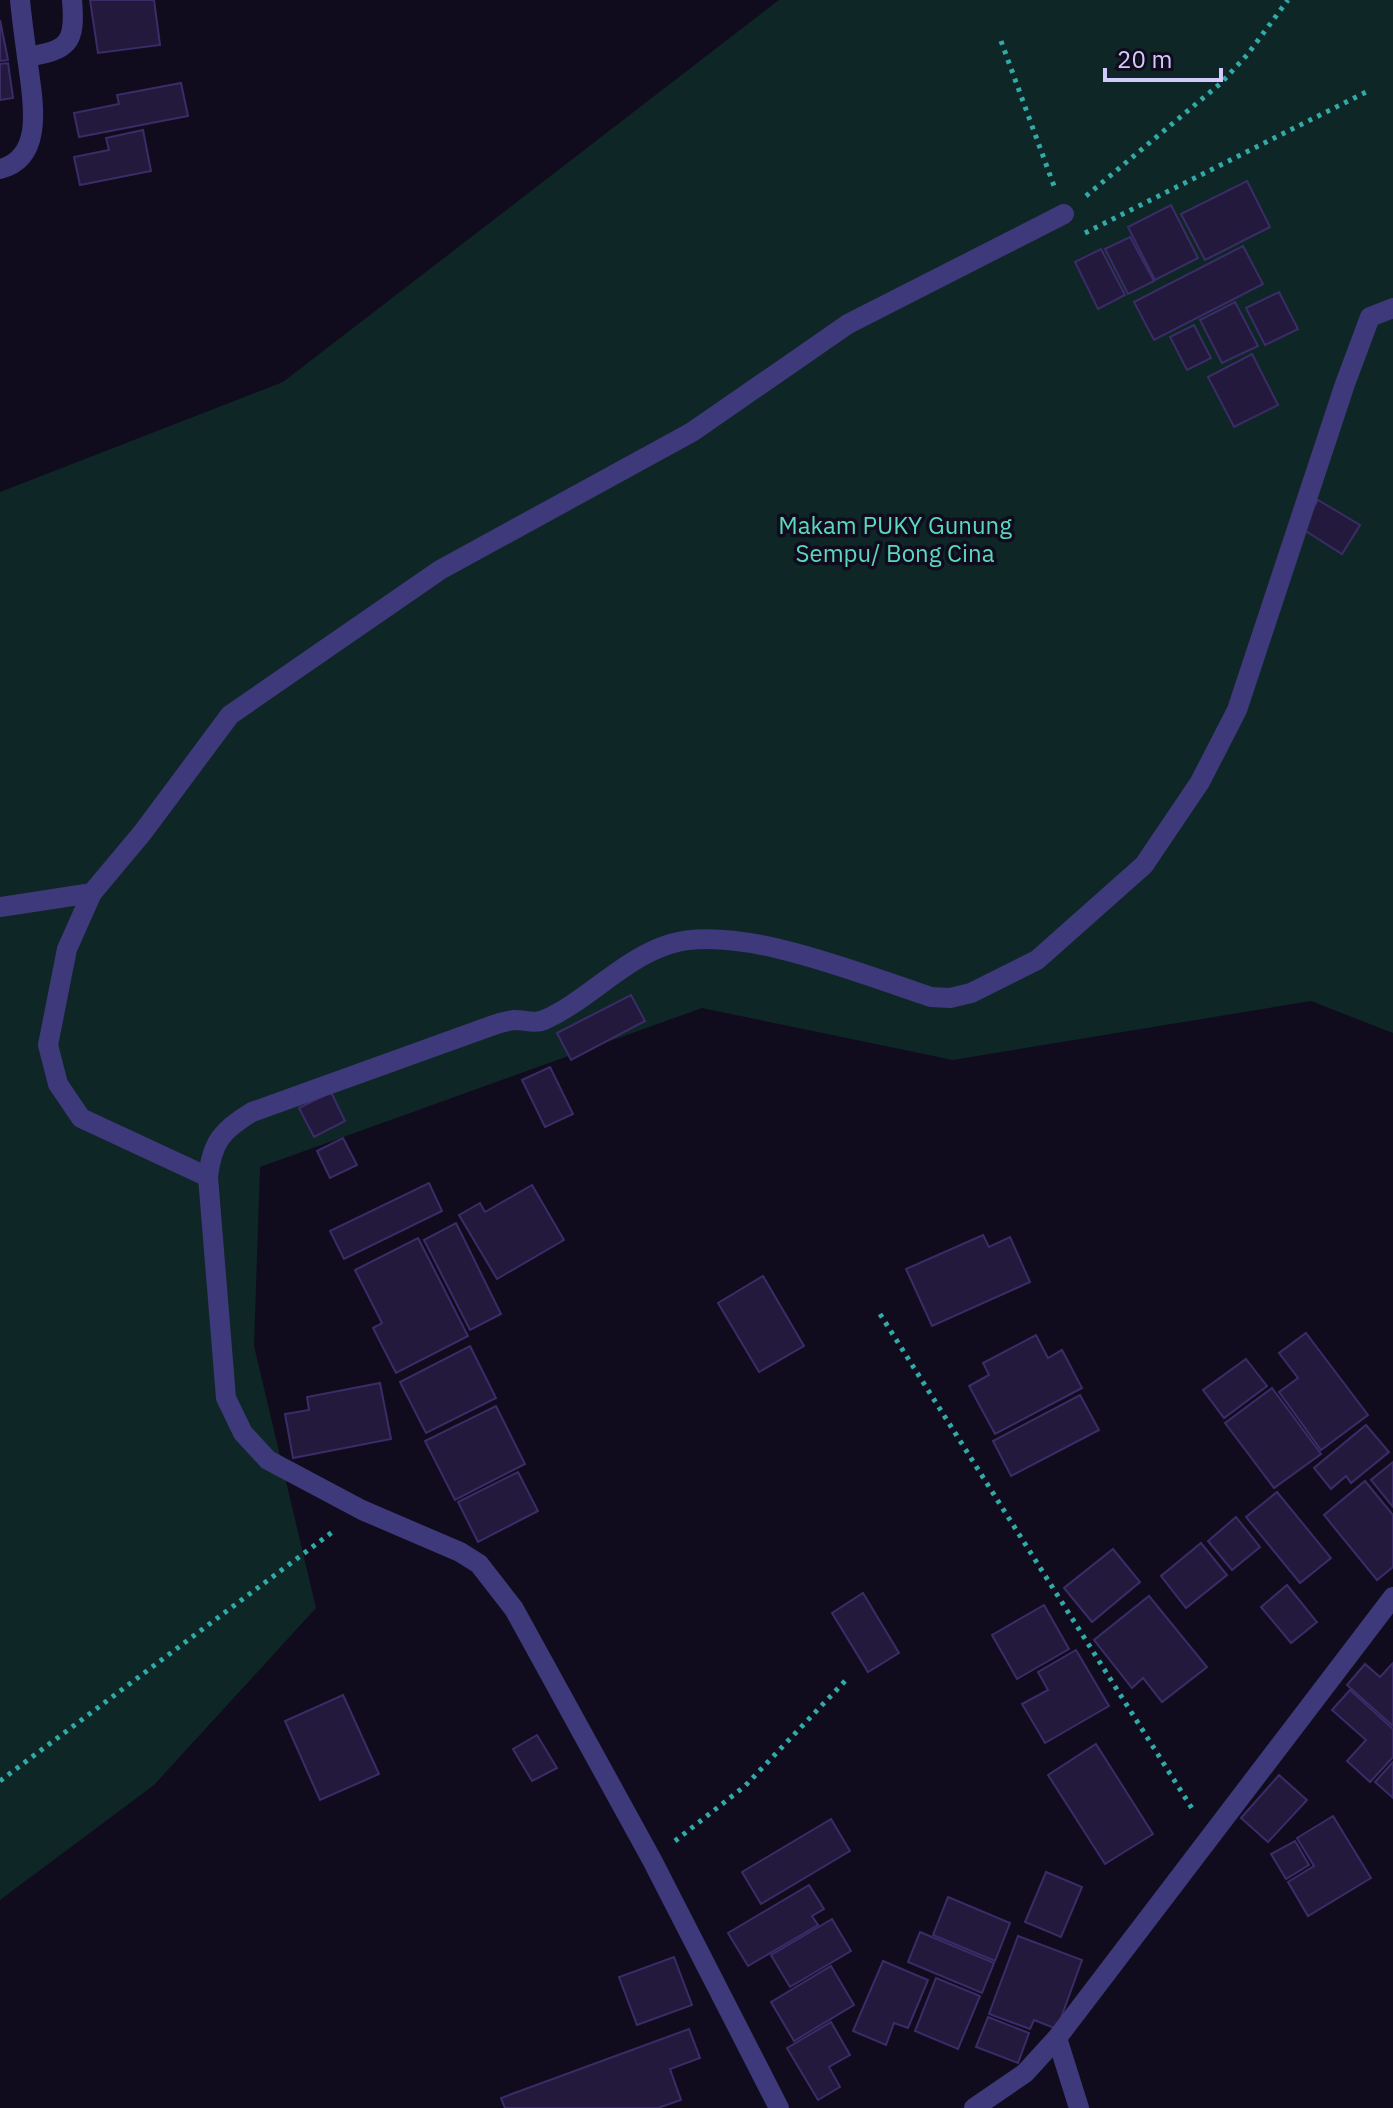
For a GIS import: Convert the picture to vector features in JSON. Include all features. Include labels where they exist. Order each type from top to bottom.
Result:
[{"type":"street","points":[[0,169],[9,167],[24,153],[33,129],[20,0]]},
{"type":"street","points":[[27,57],[56,52],[65,45],[73,26],[72,0]]},
{"type":"street","points":[[208,1177],[81,1118],[58,1084],[48,1045],[67,949],[92,893],[143,832],[230,715],[440,570],[692,432],[848,324],[1064,214]]},
{"type":"street","points":[[779,2108],[652,1860],[514,1609],[488,1575],[479,1564],[460,1552],[362,1510],[268,1460],[243,1433],[226,1398],[208,1177],[210,1156],[216,1142],[230,1125],[252,1112],[491,1026],[509,1021],[537,1022],[570,1005],[629,963],[671,944],[701,940],[776,947],[931,997],[950,998],[971,993],[1037,960],[1144,865],[1200,782],[1237,710],[1370,317],[1393,308]]},
{"type":"street","points":[[0,907],[92,893]]},
{"type":"street","points":[[974,2108],[1025,2073],[1057,2038],[1393,1597]]},
{"type":"street","points":[[1057,2038],[1079,2108]]},
{"type":"path","points":[[1064,214],[1221,83],[1247,55],[1288,0]]},
{"type":"path","points":[[1001,41],[1064,214],[1071,230],[1080,234],[1091,232],[1370,90]]},
{"type":"path","points":[[880,1314],[1211,1839]]},
{"type":"path","points":[[0,1781],[362,1510]]},
{"type":"path","points":[[652,1860],[745,1786],[845,1681]]},
{"type":"green space","name":"Makam PUKY Gunung Sempu/ Bong Cina","points":[[779,0],[1393,0],[1393,1033],[1311,1001],[953,1060],[702,1008],[260,1167],[254,1346],[316,1608],[154,1785],[0,1900],[0,492],[283,382]]},
{"type":"building","points":[[90,0],[154,0],[160,45],[98,53]]},
{"type":"building","points":[[0,20],[8,60],[0,61]]},
{"type":"building","points":[[8,63],[13,98],[0,100],[0,64]]},
{"type":"building","points":[[181,83],[188,116],[79,137],[74,113],[119,104],[117,95]]},
{"type":"building","points":[[143,130],[151,171],[80,185],[74,157],[109,150],[106,138]]},
{"type":"building","points":[[1247,181],[1270,227],[1205,260],[1181,214]]},
{"type":"building","points":[[1171,205],[1198,258],[1155,280],[1128,227]]},
{"type":"building","points":[[1130,237],[1154,281],[1128,294],[1105,249]]},
{"type":"building","points":[[1243,246],[1263,284],[1154,340],[1134,302]]},
{"type":"building","points":[[1101,249],[1125,295],[1098,309],[1075,262]]},
{"type":"building","points":[[1279,292],[1298,329],[1265,345],[1246,308]]},
{"type":"building","points":[[1235,302],[1258,346],[1222,363],[1200,320]]},
{"type":"building","points":[[1194,325],[1211,358],[1187,370],[1170,337]]},
{"type":"building","points":[[1252,354],[1278,405],[1234,427],[1208,377]]},
{"type":"building","points":[[1318,500],[1360,525],[1342,554],[1301,528]]},
{"type":"building","points":[[631,995],[645,1021],[571,1060],[557,1033]]},
{"type":"building","points":[[550,1067],[573,1114],[545,1127],[522,1080]]},
{"type":"building","points":[[331,1092],[345,1121],[314,1137],[299,1108]]},
{"type":"building","points":[[343,1138],[357,1165],[330,1178],[317,1151]]},
{"type":"building","points":[[429,1183],[442,1211],[344,1259],[330,1231]]},
{"type":"building","points":[[532,1185],[564,1240],[497,1279],[459,1215],[480,1203],[485,1212]]},
{"type":"building","points":[[456,1223],[501,1314],[470,1330],[424,1240]]},
{"type":"building","points":[[983,1235],[989,1247],[1010,1237],[1030,1282],[932,1326],[906,1269]]},
{"type":"building","points":[[418,1238],[468,1336],[396,1373],[373,1328],[382,1323],[355,1270]]},
{"type":"building","points":[[763,1276],[804,1346],[759,1372],[718,1303]]},
{"type":"building","points":[[1306,1333],[1368,1415],[1321,1450],[1279,1392],[1298,1378],[1279,1353]]},
{"type":"building","points":[[1036,1335],[1048,1358],[1062,1350],[1082,1388],[995,1434],[969,1386],[989,1375],[983,1363]]},
{"type":"building","points":[[470,1346],[496,1398],[426,1433],[400,1382]]},
{"type":"building","points":[[1246,1359],[1267,1386],[1224,1418],[1203,1390]]},
{"type":"building","points":[[380,1383],[391,1439],[293,1458],[285,1414],[309,1410],[307,1397]]},
{"type":"building","points":[[1272,1388],[1321,1454],[1274,1488],[1225,1423]]},
{"type":"building","points":[[1080,1395],[1099,1430],[1011,1476],[993,1441]]},
{"type":"building","points":[[496,1406],[525,1464],[455,1500],[425,1441]]},
{"type":"building","points":[[1366,1425],[1389,1452],[1351,1483],[1346,1476],[1331,1489],[1314,1468]]},
{"type":"building","points":[[1393,1462],[1393,1507],[1371,1480]]},
{"type":"building","points":[[518,1472],[538,1511],[478,1542],[458,1502]]},
{"type":"building","points":[[1365,1481],[1393,1515],[1393,1567],[1377,1580],[1324,1515]]},
{"type":"building","points":[[1277,1492],[1331,1558],[1300,1583],[1246,1517]]},
{"type":"building","points":[[1236,1517],[1260,1547],[1232,1570],[1208,1541]]},
{"type":"building","points":[[1201,1543],[1227,1575],[1186,1608],[1161,1576]]},
{"type":"building","points":[[1113,1549],[1140,1582],[1092,1622],[1064,1588]]},
{"type":"building","points":[[1287,1585],[1317,1622],[1291,1643],[1261,1607]]},
{"type":"building","points":[[863,1593],[899,1653],[868,1672],[832,1613]]},
{"type":"building","points":[[1149,1596],[1207,1667],[1162,1702],[1143,1678],[1132,1688],[1094,1640]]},
{"type":"building","points":[[1044,1605],[1069,1649],[1017,1679],[992,1635]]},
{"type":"building","points":[[1076,1650],[1109,1706],[1045,1743],[1022,1704],[1048,1690],[1038,1672]]},
{"type":"building","points":[[1393,1663],[1393,1726],[1347,1685],[1365,1664],[1380,1677]]},
{"type":"building","points":[[1350,1690],[1393,1729],[1393,1757],[1370,1782],[1347,1761],[1366,1740],[1332,1710]]},
{"type":"building","points":[[343,1695],[379,1774],[320,1800],[285,1721]]},
{"type":"building","points":[[537,1735],[557,1768],[532,1781],[513,1749]]},
{"type":"building","points":[[1096,1744],[1153,1834],[1105,1864],[1048,1775]]},
{"type":"building","points":[[1393,1762],[1393,1798],[1375,1782]]},
{"type":"building","points":[[1279,1775],[1307,1800],[1268,1842],[1241,1818]]},
{"type":"building","points":[[1333,1816],[1371,1878],[1308,1916],[1288,1882],[1314,1866],[1297,1838]]},
{"type":"building","points":[[831,1819],[850,1851],[761,1904],[742,1872]]},
{"type":"building","points":[[1295,1841],[1309,1865],[1286,1879],[1271,1854]]},
{"type":"building","points":[[1046,1872],[1082,1887],[1061,1937],[1025,1922]]},
{"type":"building","points":[[809,1885],[824,1909],[812,1916],[818,1925],[748,1966],[728,1933]]},
{"type":"building","points":[[948,1897],[1010,1923],[995,1961],[933,1935]]},
{"type":"building","points":[[832,1919],[851,1951],[790,1987],[771,1955]]},
{"type":"building","points":[[920,1932],[994,1963],[982,1993],[908,1962]]},
{"type":"building","points":[[1018,1936],[1082,1960],[1057,2029],[1034,2020],[1030,2029],[989,2014]]},
{"type":"building","points":[[674,1957],[692,2005],[637,2025],[619,1977]]},
{"type":"building","points":[[883,1961],[928,1980],[908,2028],[894,2023],[886,2045],[853,2031]]},
{"type":"building","points":[[831,1966],[854,2005],[794,2041],[771,2002]]},
{"type":"building","points":[[936,1978],[980,1996],[958,2049],[915,2031]]},
{"type":"building","points":[[988,2017],[1029,2033],[1018,2063],[976,2047]]},
{"type":"building","points":[[831,2022],[850,2055],[829,2067],[840,2087],[818,2100],[787,2048]]},
{"type":"building","points":[[689,2029],[700,2058],[670,2069],[681,2100],[658,2108],[505,2108],[501,2098]]}]
